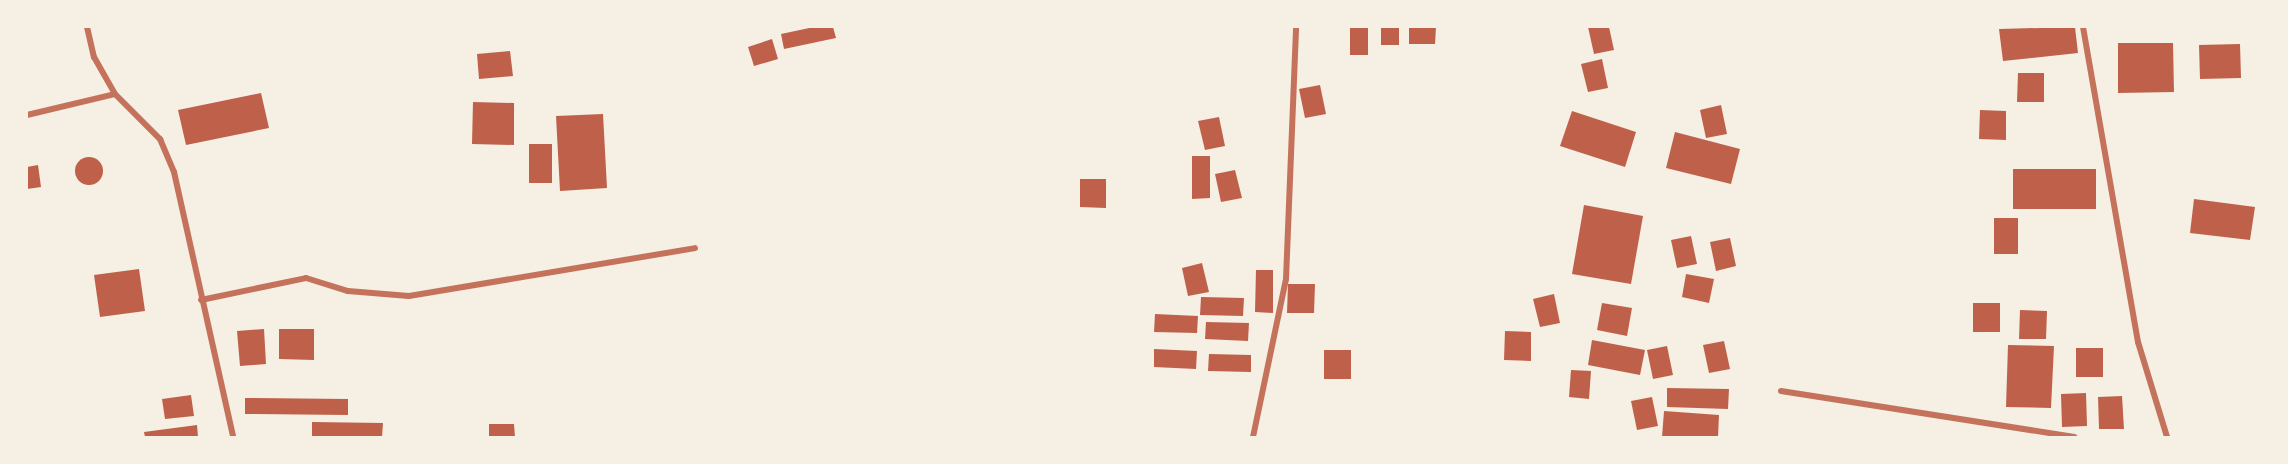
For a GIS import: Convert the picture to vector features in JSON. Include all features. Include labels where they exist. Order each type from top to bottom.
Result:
[{"type":"street","points":[[87,27],[94,57],[115,94],[160,139],[171,164],[233,437]]},
{"type":"street","points":[[1253,437],[1286,279],[1296,27]]},
{"type":"street","points":[[2083,27],[2138,342],[2167,437]]},
{"type":"street","points":[[27,115],[115,94]]},
{"type":"street","points":[[201,300],[306,278],[348,291],[409,296],[694,248]]},
{"type":"street","points":[[1781,391],[2074,437]]},
{"type":"building","points":[[814,27],[833,27],[836,38],[784,49],[781,34]]},
{"type":"building","points":[[1350,27],[1368,27],[1368,55],[1350,55]]},
{"type":"building","points":[[1381,27],[1399,27],[1399,45],[1381,45]]},
{"type":"building","points":[[1409,27],[1436,27],[1435,44],[1409,44]]},
{"type":"building","points":[[1588,27],[1609,27],[1614,50],[1594,54]]},
{"type":"building","points":[[2075,27],[2078,53],[2003,61],[1999,29]]},
{"type":"building","points":[[772,39],[778,59],[754,66],[748,47]]},
{"type":"building","points":[[2118,43],[2173,43],[2174,92],[2118,93]]},
{"type":"building","points":[[2240,44],[2241,78],[2200,79],[2199,45]]},
{"type":"building","points":[[510,51],[513,76],[479,79],[477,54]]},
{"type":"building","points":[[1602,59],[1608,88],[1588,92],[1581,64]]},
{"type":"building","points":[[2018,73],[2044,73],[2044,102],[2017,102]]},
{"type":"building","points":[[1320,85],[1326,114],[1305,118],[1299,89]]},
{"type":"building","points":[[261,93],[269,128],[186,145],[178,110]]},
{"type":"building","points":[[473,102],[514,103],[514,145],[472,144]]},
{"type":"building","points":[[1721,105],[1727,134],[1706,138],[1700,110]]},
{"type":"building","points":[[1980,110],[2006,111],[2006,140],[1979,139]]},
{"type":"building","points":[[1572,111],[1636,132],[1625,167],[1560,146]]},
{"type":"building","points":[[603,114],[607,188],[560,191],[556,116]]},
{"type":"building","points":[[1219,117],[1225,146],[1205,150],[1198,121]]},
{"type":"building","points":[[1675,132],[1740,149],[1731,184],[1666,168]]},
{"type":"building","points":[[529,144],[552,144],[552,183],[529,183]]},
{"type":"building","points":[[1192,156],[1210,156],[1210,198],[1192,199]]},
{"type":"building","points":[[89,157],[99,161],[103,171],[99,181],[89,185],[79,181],[75,171],[79,161]]},
{"type":"building","points":[[38,165],[41,187],[27,189],[27,167]]},
{"type":"building","points":[[2013,169],[2096,169],[2096,209],[2013,209]]},
{"type":"building","points":[[1235,170],[1242,198],[1221,202],[1215,174]]},
{"type":"building","points":[[1080,179],[1106,179],[1106,208],[1080,207]]},
{"type":"building","points":[[2194,199],[2255,207],[2250,240],[2190,233]]},
{"type":"building","points":[[1584,205],[1643,216],[1631,284],[1572,274]]},
{"type":"building","points":[[1994,218],[2018,218],[2018,254],[1994,254]]},
{"type":"building","points":[[1691,236],[1697,264],[1677,268],[1671,240]]},
{"type":"building","points":[[1730,238],[1736,266],[1716,271],[1710,242]]},
{"type":"building","points":[[1202,263],[1209,292],[1188,296],[1182,268]]},
{"type":"building","points":[[139,269],[145,311],[100,317],[94,275]]},
{"type":"building","points":[[1256,270],[1273,270],[1273,313],[1255,312]]},
{"type":"building","points":[[1686,274],[1714,279],[1709,303],[1682,297]]},
{"type":"building","points":[[1288,284],[1315,284],[1314,313],[1287,313]]},
{"type":"building","points":[[1554,294],[1560,323],[1540,327],[1533,299]]},
{"type":"building","points":[[1201,297],[1244,298],[1243,316],[1200,315]]},
{"type":"building","points":[[1602,303],[1632,308],[1627,336],[1597,330]]},
{"type":"building","points":[[1973,303],[2000,303],[2000,332],[1973,332]]},
{"type":"building","points":[[2020,310],[2047,311],[2046,339],[2019,339]]},
{"type":"building","points":[[1155,314],[1198,316],[1197,333],[1154,332]]},
{"type":"building","points":[[1206,322],[1249,323],[1248,341],[1205,339]]},
{"type":"building","points":[[264,329],[266,364],[240,366],[237,331]]},
{"type":"building","points":[[279,329],[314,329],[314,360],[279,359]]},
{"type":"building","points":[[1505,331],[1531,332],[1531,361],[1504,360]]},
{"type":"building","points":[[1592,340],[1645,350],[1640,375],[1588,365]]},
{"type":"building","points":[[1724,341],[1730,369],[1709,373],[1703,345]]},
{"type":"building","points":[[2008,345],[2054,346],[2051,408],[2006,407]]},
{"type":"building","points":[[1667,346],[1673,375],[1653,379],[1647,350]]},
{"type":"building","points":[[2076,348],[2103,348],[2103,377],[2076,377]]},
{"type":"building","points":[[1154,349],[1197,351],[1196,369],[1154,367]]},
{"type":"building","points":[[1324,350],[1351,350],[1351,379],[1324,379]]},
{"type":"building","points":[[1209,354],[1251,355],[1251,372],[1208,371]]},
{"type":"building","points":[[1571,370],[1591,371],[1589,399],[1569,397]]},
{"type":"building","points":[[1667,388],[1729,389],[1728,409],[1667,407]]},
{"type":"building","points":[[2086,393],[2087,426],[2062,427],[2061,394]]},
{"type":"building","points":[[191,395],[194,416],[165,419],[162,399]]},
{"type":"building","points":[[2122,396],[2124,429],[2099,429],[2098,397]]},
{"type":"building","points":[[1652,397],[1658,426],[1637,430],[1631,401]]},
{"type":"building","points":[[245,398],[348,399],[348,415],[245,414]]},
{"type":"building","points":[[1664,411],[1719,415],[1718,437],[1662,437]]},
{"type":"building","points":[[312,422],[383,423],[382,437],[312,437]]},
{"type":"building","points":[[489,424],[514,424],[515,437],[489,437]]},
{"type":"building","points":[[197,425],[198,437],[145,437],[144,432]]}]
